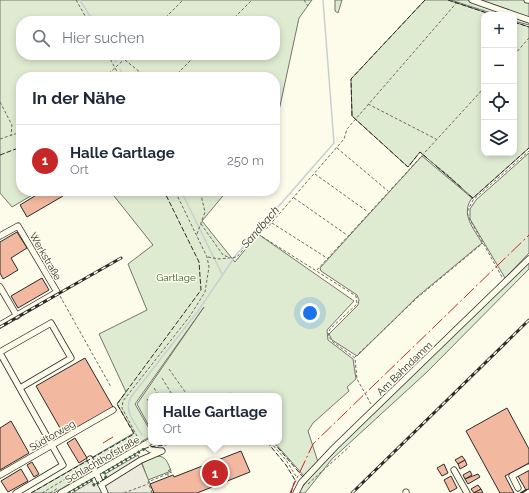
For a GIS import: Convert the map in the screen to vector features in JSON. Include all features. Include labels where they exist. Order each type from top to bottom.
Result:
[{"type":"street","points":[[472,0],[529,20]]},
{"type":"street","name":"Werkstraße","points":[[0,236],[18,226],[58,292]]},
{"type":"street","name":"Am Bahndamm","points":[[296,493],[374,410],[529,259]]},
{"type":"street","points":[[0,287],[16,316]]},
{"type":"street","points":[[0,325],[58,292]]},
{"type":"street","points":[[16,493],[63,465],[52,445],[20,388],[0,352],[51,323],[71,358],[20,388]]},
{"type":"street","name":"Südtorweg","points":[[0,476],[114,410]]},
{"type":"street","name":"Schlachthofstraße","points":[[61,493],[148,443]]},
{"type":"street","points":[[101,485],[141,460],[162,451],[151,450],[144,445]]},
{"type":"street","points":[[90,459],[104,493]]},
{"type":"street","points":[[518,488],[512,476],[529,466]]},
{"type":"street","points":[[454,470],[466,493]]},
{"type":"path","points":[[76,0],[85,16]]},
{"type":"path","points":[[167,16],[183,0]]},
{"type":"path","points":[[236,16],[252,0]]},
{"type":"path","points":[[304,0],[308,6]]},
{"type":"path","points":[[208,257],[219,259],[236,257],[257,233],[267,228],[344,139],[347,129],[367,104],[459,0]]},
{"type":"path","points":[[517,52],[529,38]]},
{"type":"path","points":[[111,60],[117,72]]},
{"type":"path","points":[[111,72],[125,60],[140,72]]},
{"type":"path","points":[[179,72],[191,60]]},
{"type":"path","points":[[317,270],[481,91]]},
{"type":"path","points":[[0,102],[12,126],[11,135]]},
{"type":"path","points":[[367,104],[436,139]]},
{"type":"path","points":[[0,139],[16,134]]},
{"type":"path","points":[[336,148],[388,192]]},
{"type":"path","points":[[506,282],[467,212],[474,200],[529,151]]},
{"type":"path","points":[[422,154],[450,176],[474,200]]},
{"type":"path","points":[[315,173],[369,212]]},
{"type":"path","points":[[138,441],[138,438],[122,408],[123,401],[190,316],[205,292],[209,267],[208,257],[178,196]]},
{"type":"path","points":[[197,235],[205,212],[201,196]]},
{"type":"path","points":[[294,198],[348,236]]},
{"type":"path","points":[[272,222],[327,258]]},
{"type":"path","points":[[201,224],[223,255],[228,257]]},
{"type":"path","points":[[257,233],[317,270],[356,296],[358,299],[357,304],[330,329],[328,336],[333,342],[355,358],[360,386],[374,410]]},
{"type":"path","points":[[355,358],[417,298],[483,243]]},
{"type":"path","points":[[58,292],[111,387]]},
{"type":"path","points":[[169,369],[186,393]]},
{"type":"path","points":[[162,378],[171,393]]},
{"type":"path","points":[[154,388],[157,393]]},
{"type":"path","points":[[272,445],[304,484],[350,446]]},
{"type":"path","points":[[168,476],[168,472],[172,468]]},
{"type":"path","points":[[124,493],[148,484],[148,482],[172,472]]},
{"type":"path","points":[[148,484],[152,493]]},
{"type":"green space","points":[[0,0],[312,0],[299,18],[280,106],[280,72],[16,72],[16,196],[31,196],[12,207],[0,193]]},
{"type":"green space","points":[[335,0],[342,0],[338,13],[335,11]]},
{"type":"green space","points":[[425,0],[448,0],[484,12],[481,12],[481,156],[517,156],[517,23],[529,27],[529,148],[473,198],[420,152],[408,167],[352,116],[351,79]]},
{"type":"green space","points":[[451,0],[529,0],[529,25],[517,22],[517,12],[488,12]]},
{"type":"green space","points":[[529,153],[529,253],[505,278],[470,219],[470,209],[476,200]]},
{"type":"green space","points":[[422,156],[472,198],[467,210],[468,216],[472,227],[482,243],[417,297],[357,356],[332,340],[329,334],[358,305],[359,300],[357,295],[321,271],[320,268]]},
{"type":"green space","name":"Gartlage","points":[[114,196],[223,196],[202,221],[235,262],[258,234],[354,301],[327,330],[328,340],[353,359],[356,379],[347,387],[349,391],[313,423],[308,431],[318,462],[304,476],[277,445],[282,445],[282,393],[148,393],[148,424],[137,404],[204,307],[135,404],[148,427],[148,438],[54,493],[31,493],[134,433],[117,404],[126,392],[99,334],[147,310],[128,264],[153,245]]},
{"type":"green space","points":[[529,261],[529,269],[427,372],[332,459],[305,493],[298,493],[315,470]]},
{"type":"green space","points":[[157,456],[165,459],[171,471],[148,480],[142,463]]},
{"type":"shaded area","points":[[138,455],[154,493],[72,493],[92,481],[94,485],[106,478],[105,474]]},
{"type":"building","points":[[35,196],[63,196],[27,217],[20,205]]},
{"type":"building","points":[[17,232],[27,248],[11,258],[18,270],[3,279],[0,273],[0,242]]},
{"type":"building","points":[[42,278],[49,290],[18,308],[11,296]]},
{"type":"building","points":[[85,358],[113,407],[64,435],[36,386]]},
{"type":"building","points":[[507,408],[529,449],[529,463],[505,476],[514,493],[500,493],[466,431]]},
{"type":"building","points":[[11,421],[29,453],[0,470],[0,428]]},
{"type":"building","points":[[75,438],[87,458],[79,463],[67,443]]},
{"type":"building","points":[[241,451],[250,472],[197,493],[154,493],[150,484],[173,475],[174,477]]},
{"type":"building","points":[[462,456],[465,460],[458,464],[455,460]]},
{"type":"building","points":[[465,460],[467,465],[460,469],[458,464]]},
{"type":"building","points":[[32,462],[39,474],[34,477],[27,465]]},
{"type":"building","points":[[444,464],[448,473],[442,476],[437,468]]},
{"type":"building","points":[[21,469],[28,481],[8,492],[1,481]]},
{"type":"building","points":[[529,470],[529,489],[526,490],[518,476]]},
{"type":"building","points":[[470,471],[472,475],[465,479],[463,475]]},
{"type":"building","points":[[478,474],[480,477],[468,484],[465,479]]},
{"type":"building","points":[[451,476],[457,488],[450,492],[444,480]]},
{"type":"building","points":[[478,485],[481,489],[474,493],[471,489]]},
{"type":"building","points":[[481,489],[483,493],[474,493]]},
{"type":"waterway","points":[[80,0],[90,16]]},
{"type":"waterway","name":"Sandbach","points":[[142,435],[129,412],[128,407],[131,397],[198,311],[236,255],[334,143],[323,0]]},
{"type":"waterway","points":[[183,196],[222,274]]},
{"type":"railway","points":[[0,327],[121,258]]},
{"type":"railway","points":[[352,493],[529,320]]},
{"type":"hedge","points":[[106,478],[104,473],[144,449]]},
{"type":"hedge","points":[[69,493],[91,480],[94,485],[100,482]]},
{"type":"fence","points":[[425,0],[351,79],[352,116],[408,167],[420,152],[427,158]]},
{"type":"fence","points":[[448,0],[484,12]]},
{"type":"fence","points":[[517,23],[529,27]]},
{"type":"fence","points":[[469,195],[473,198],[529,148]]},
{"type":"fence","points":[[0,155],[16,149]]},
{"type":"fence","points":[[436,166],[462,188]]},
{"type":"fence","points":[[31,493],[134,434],[117,404],[201,290],[199,262],[166,196]]},
{"type":"fence","points":[[144,449],[166,445]]},
{"type":"fence","points":[[269,445],[286,465],[295,480],[291,493]]},
{"type":"fence","points":[[276,445],[303,477]]},
{"type":"fence","points":[[100,482],[106,478]]},
{"type":"wall","points":[[521,493],[526,490]]},
{"type":"power","points":[[290,493],[313,444],[529,235]]},
{"type":"power","points":[[103,443],[113,437]]},
{"type":"place","name":"Halle Gartlage","points":[[215,473]]}]
